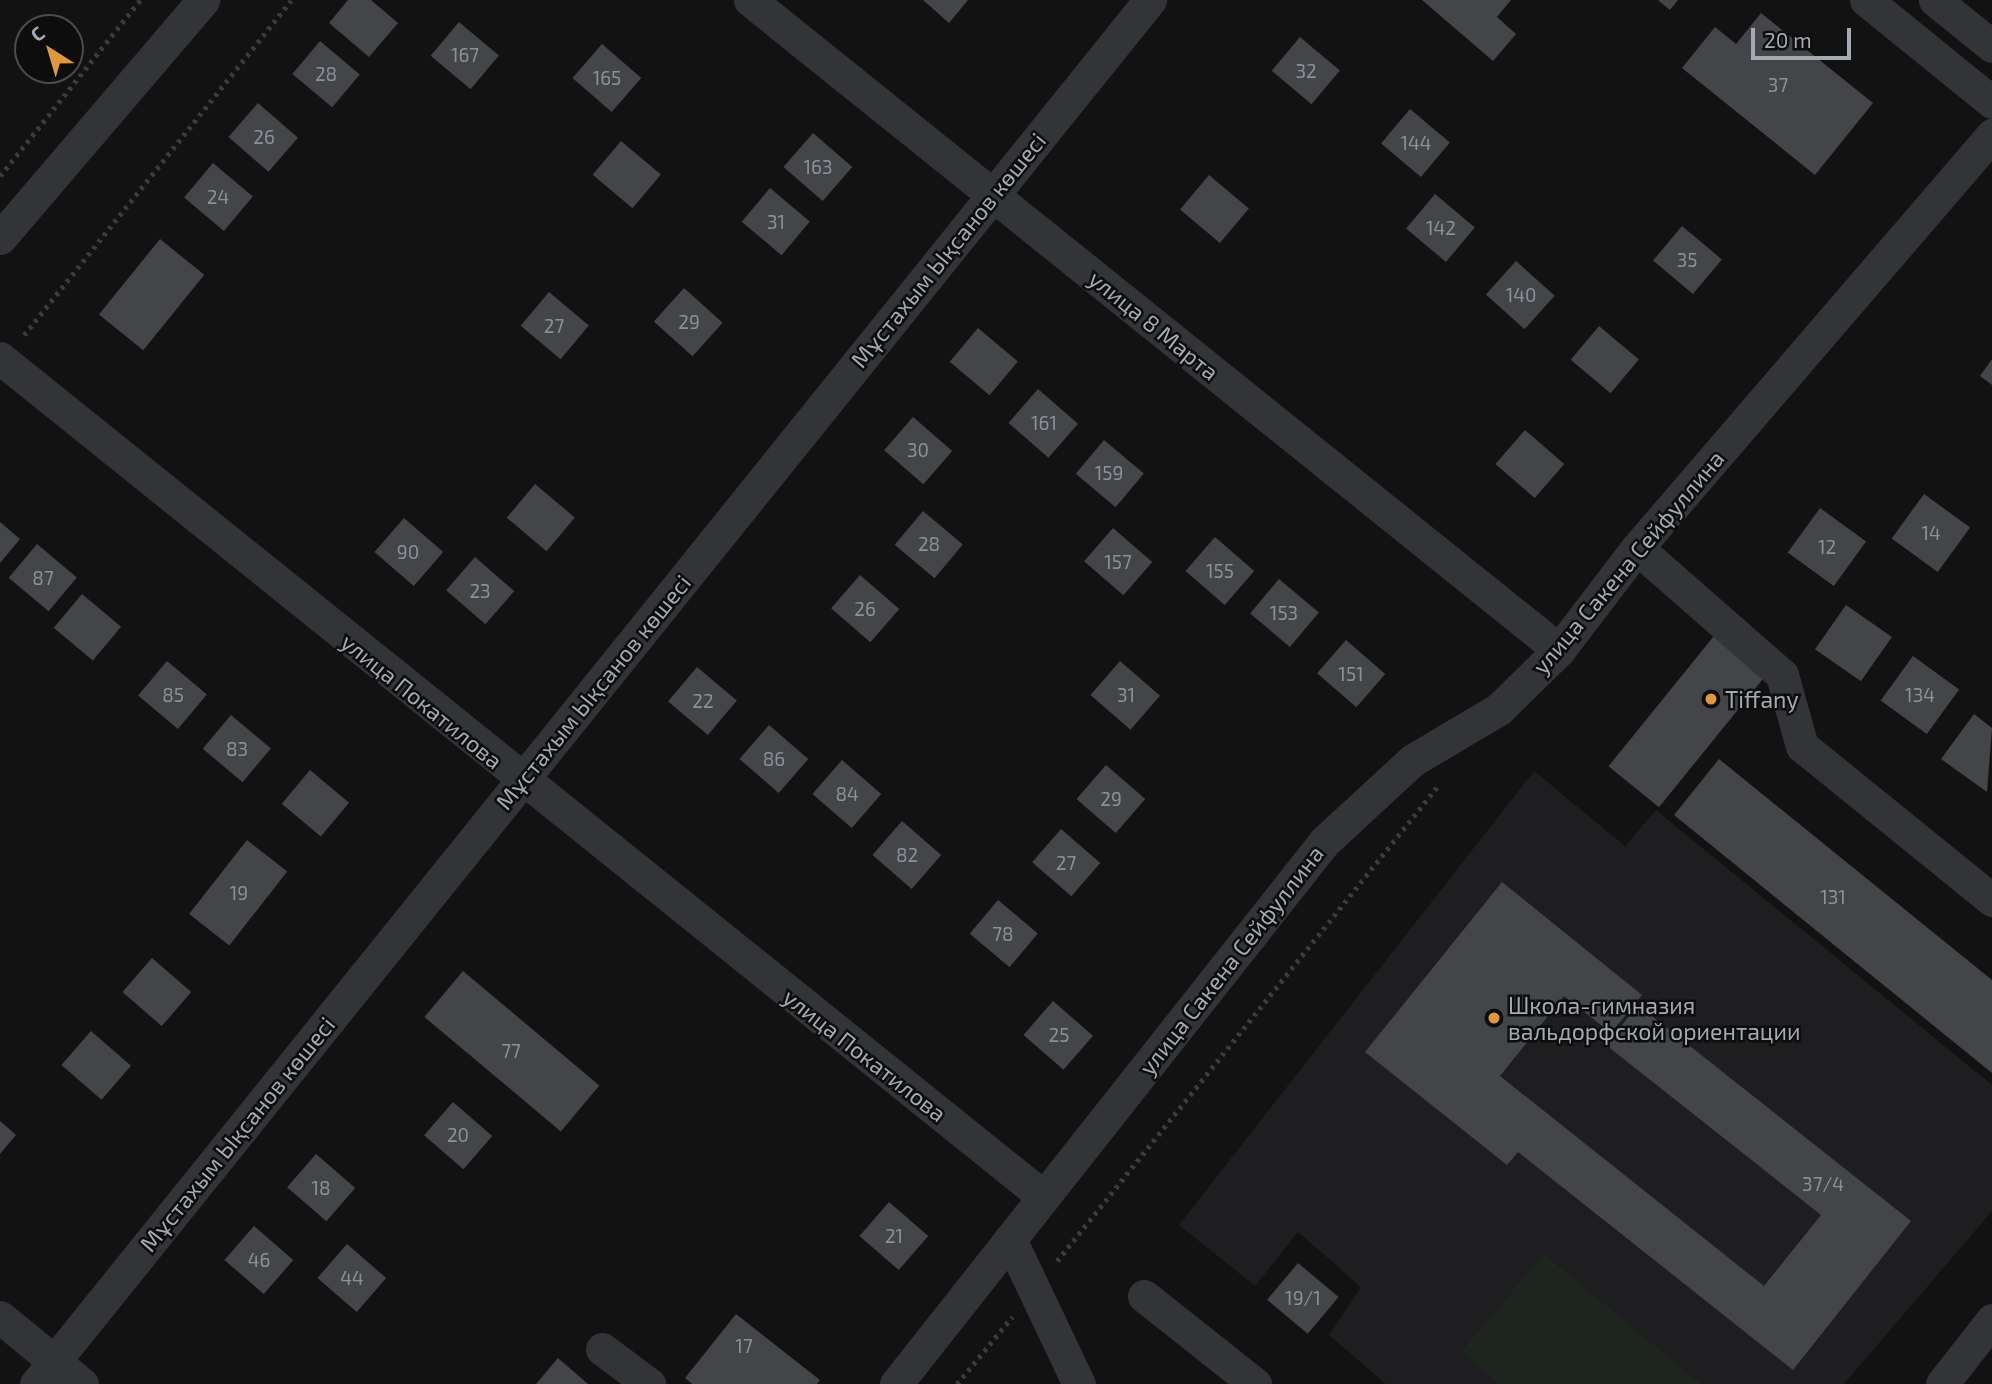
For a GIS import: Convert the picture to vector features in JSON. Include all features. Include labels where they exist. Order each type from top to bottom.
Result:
[{"type":"street","points":[[0,238],[203,0]]},
{"type":"street","name":"улица 8 Марта","points":[[750,0],[1559,650]]},
{"type":"street","name":"Мұстахым Ықсанов көшесі","points":[[45,1373],[1150,0]]},
{"type":"street","points":[[1866,0],[1992,102]]},
{"type":"street","points":[[1935,0],[1992,46]]},
{"type":"street","name":"улица Сакена Сейфуллина","points":[[896,1384],[1324,842],[1413,760],[1499,709],[1559,650],[1637,548],[1992,135]]},
{"type":"street","name":"улица Покатилова","points":[[2,360],[521,781],[1044,1197]]},
{"type":"street","points":[[1637,548],[1782,676],[1802,746],[1992,900]]},
{"type":"street","points":[[1010,1239],[1079,1384]]},
{"type":"street","points":[[1144,1296],[1255,1384]]},
{"type":"street","points":[[0,1317],[45,1373],[82,1384]]},
{"type":"street","points":[[1950,1382],[1992,1320]]},
{"type":"street","points":[[602,1349],[649,1384]]},
{"type":"path","points":[[0,176],[140,0]]},
{"type":"path","points":[[2,360],[290,0]]},
{"type":"path","points":[[957,1384],[1439,784]]},
{"type":"shaded area","points":[[1534,771],[1625,846],[1656,810],[1992,1085],[1992,1211],[1844,1384],[1386,1384],[1329,1335],[1361,1287],[1298,1232],[1255,1286],[1179,1225]]},
{"type":"shaded area","points":[[1544,1254],[1701,1384],[1499,1384],[1461,1352]]},
{"type":"building","points":[[348,0],[371,0],[398,23],[369,57],[329,23]]},
{"type":"building","points":[[923,0],[968,0],[949,23]]},
{"type":"building","points":[[1422,0],[1511,0],[1497,17],[1516,34],[1493,61]]},
{"type":"building","points":[[1658,0],[1678,0],[1670,10]]},
{"type":"building","points":[[1761,13],[1873,103],[1815,175],[1682,68],[1715,27],[1736,44]]},
{"type":"building","points":[[459,22],[499,55],[471,89],[431,56]]},
{"type":"building","points":[[1300,37],[1340,70],[1312,104],[1272,71]]},
{"type":"building","points":[[320,41],[360,74],[332,107],[292,74]]},
{"type":"building","points":[[602,44],[641,78],[612,112],[572,78]]},
{"type":"building","points":[[258,103],[298,138],[268,172],[228,137]]},
{"type":"building","points":[[1410,109],[1450,142],[1421,177],[1381,143]]},
{"type":"building","points":[[813,133],[852,167],[823,201],[783,167]]},
{"type":"building","points":[[621,141],[661,174],[633,208],[593,175]]},
{"type":"building","points":[[213,163],[253,196],[224,231],[184,197]]},
{"type":"building","points":[[1209,175],[1249,208],[1220,243],[1180,209]]},
{"type":"building","points":[[770,188],[810,221],[782,255],[742,222]]},
{"type":"building","points":[[1435,194],[1475,227],[1446,262],[1406,228]]},
{"type":"building","points":[[1682,226],[1722,259],[1693,294],[1653,260]]},
{"type":"building","points":[[160,239],[204,275],[143,350],[99,314]]},
{"type":"building","points":[[1516,261],[1555,296],[1525,329],[1486,294]]},
{"type":"building","points":[[684,288],[723,323],[693,356],[654,321]]},
{"type":"building","points":[[549,292],[589,325],[561,359],[521,326]]},
{"type":"building","points":[[1599,326],[1639,359],[1611,393],[1571,360]]},
{"type":"building","points":[[978,328],[1018,361],[990,395],[950,362]]},
{"type":"building","points":[[1992,359],[1992,385],[1980,376]]},
{"type":"building","points":[[1038,389],[1078,424],[1048,458],[1008,423]]},
{"type":"building","points":[[913,417],[952,451],[923,484],[884,450]]},
{"type":"building","points":[[1525,430],[1564,464],[1535,498],[1495,464]]},
{"type":"building","points":[[1104,440],[1144,473],[1116,507],[1076,474]]},
{"type":"building","points":[[535,484],[575,517],[547,551],[507,518]]},
{"type":"building","points":[[1924,494],[1970,528],[1938,572],[1892,538]]},
{"type":"building","points":[[1820,508],[1866,542],[1834,586],[1788,552]]},
{"type":"building","points":[[923,511],[963,544],[935,578],[895,545]]},
{"type":"building","points":[[404,518],[443,552],[414,586],[374,552]]},
{"type":"building","points":[[0,522],[20,539],[0,563]]},
{"type":"building","points":[[1113,528],[1152,562],[1123,595],[1084,561]]},
{"type":"building","points":[[1215,537],[1254,571],[1225,605],[1185,571]]},
{"type":"building","points":[[37,544],[77,577],[49,611],[9,578]]},
{"type":"building","points":[[475,557],[514,591],[485,624],[446,590]]},
{"type":"building","points":[[860,575],[899,609],[870,642],[831,608]]},
{"type":"building","points":[[1279,579],[1319,612],[1290,647],[1250,613]]},
{"type":"building","points":[[82,594],[121,627],[93,660],[54,628]]},
{"type":"building","points":[[1846,605],[1892,637],[1861,681],[1815,649]]},
{"type":"building","points":[[1718,631],[1769,672],[1659,807],[1608,766]]},
{"type":"building","points":[[1346,640],[1385,674],[1356,707],[1317,673]]},
{"type":"building","points":[[1913,656],[1959,690],[1927,734],[1881,700]]},
{"type":"building","points":[[167,661],[207,694],[178,729],[138,695]]},
{"type":"building","points":[[1120,661],[1160,696],[1130,730],[1090,695]]},
{"type":"building","points":[[697,667],[737,700],[708,735],[668,701]]},
{"type":"building","points":[[1974,714],[1992,728],[1987,792],[1941,759]]},
{"type":"building","points":[[231,715],[271,748],[243,782],[203,749]]},
{"type":"building","points":[[769,725],[808,759],[779,793],[739,759]]},
{"type":"building","points":[[1719,759],[1992,980],[1992,1073],[1674,815]]},
{"type":"building","points":[[842,760],[881,794],[852,828],[812,794]]},
{"type":"building","points":[[1106,765],[1145,799],[1116,833],[1076,799]]},
{"type":"building","points":[[310,770],[349,803],[321,836],[282,804]]},
{"type":"building","points":[[902,821],[941,855],[912,889],[872,855]]},
{"type":"building","points":[[1061,829],[1100,863],[1071,896],[1032,862]]},
{"type":"building","points":[[247,840],[287,871],[229,945],[189,914]]},
{"type":"building","points":[[1502,882],[1642,995],[1611,1033],[1564,996],[1500,1076],[1764,1286],[1821,1215],[1606,1045],[1638,1005],[1911,1221],[1793,1370],[1518,1152],[1507,1165],[1365,1052]]},
{"type":"building","points":[[998,900],[1038,933],[1010,967],[970,934]]},
{"type":"building","points":[[152,958],[191,992],[162,1026],[122,992]]},
{"type":"building","points":[[463,971],[599,1085],[561,1131],[424,1017]]},
{"type":"building","points":[[1053,1001],[1093,1036],[1063,1070],[1023,1035]]},
{"type":"building","points":[[91,1031],[131,1066],[101,1100],[61,1065]]},
{"type":"building","points":[[453,1102],[492,1136],[463,1169],[424,1135]]},
{"type":"building","points":[[0,1121],[16,1135],[0,1154]]},
{"type":"building","points":[[316,1154],[355,1188],[326,1221],[287,1187]]},
{"type":"building","points":[[889,1202],[928,1236],[899,1270],[859,1236]]},
{"type":"building","points":[[254,1226],[293,1260],[264,1294],[224,1260]]},
{"type":"building","points":[[347,1244],[386,1278],[357,1312],[317,1278]]},
{"type":"building","points":[[1298,1263],[1339,1297],[1308,1334],[1267,1300]]},
{"type":"building","points":[[736,1314],[820,1380],[817,1384],[692,1384],[685,1378]]},
{"type":"building","points":[[558,1358],[588,1384],[536,1384]]},
{"type":"place","name":"Tiffany","points":[[1711,699]]},
{"type":"place","name":"Школа-гимназия вальдорфской ориентации","points":[[1494,1018]]}]
